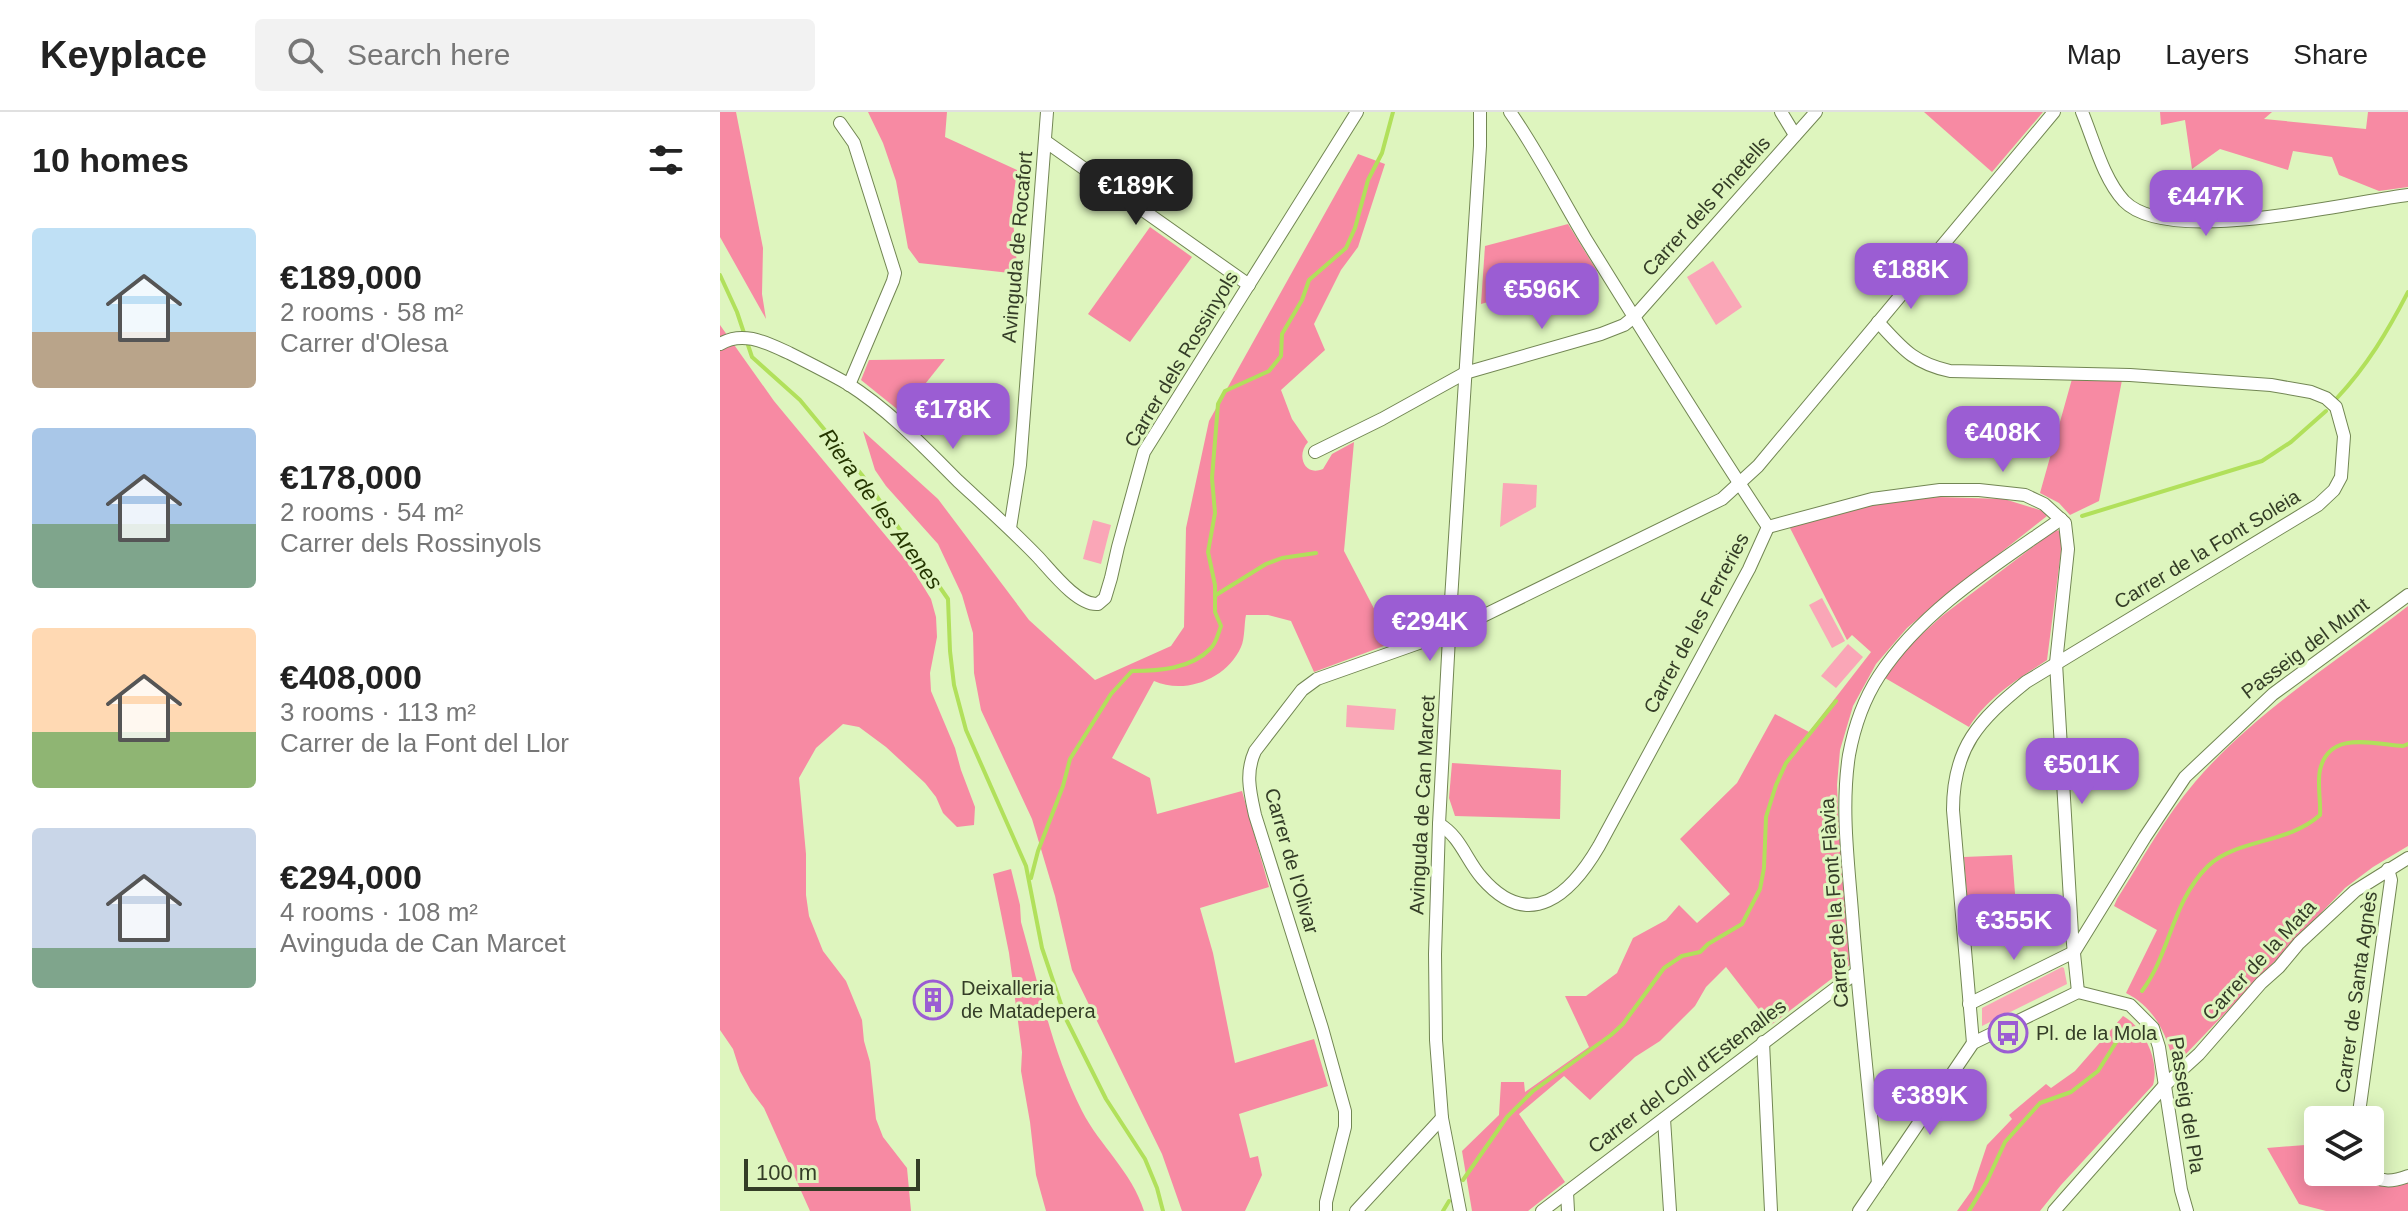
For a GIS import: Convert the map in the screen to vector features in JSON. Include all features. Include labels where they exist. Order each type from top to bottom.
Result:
[{"type":"street","name":"Avinguda de Rocafort","points":[[1010,528],[1020,465],[1047,112]]},
{"type":"street","name":"Carrer dels Rossinyols","points":[[720,344],[736,338],[756,339],[849,385],[881,408],[1010,528],[1071,590],[1092,605],[1101,602],[1107,594],[1144,452],[1357,112]]},
{"type":"street","name":"Avinguda de Can Marcet","points":[[1460,1211],[1442,1118],[1436,1026],[1439,824],[1480,112]]},
{"type":"street","name":"Carrer de les Ferreries","points":[[1439,824],[1456,837],[1484,880],[1507,898],[1526,904],[1543,903],[1570,887],[1588,866],[1599,846],[1768,527],[1634,317],[1510,112]]},
{"type":"street","points":[[1781,112],[1795,135]]},
{"type":"street","name":"Carrer dels Pinetells","points":[[1315,452],[1465,373],[1624,325],[1816,112]]},
{"type":"street","name":"Carrer de l'Olivar","points":[[1326,1211],[1345,1127],[1345,1111],[1248,783],[1251,761],[1266,736],[1310,684],[1343,669],[1450,632],[1722,499],[1758,466],[2054,112]]},
{"type":"street","points":[[2082,112],[2112,183],[2123,200],[2145,214],[2162,220],[2284,216],[2408,195]]},
{"type":"street","points":[[840,123],[854,143],[895,273],[849,385]]},
{"type":"street","points":[[1045,141],[1249,285]]},
{"type":"street","name":"Carrer de la Font Soleia","points":[[1878,322],[1908,354],[1926,364],[1950,371],[2130,375],[2271,385],[2311,392],[2326,398],[2336,407],[2344,436],[2341,477],[2334,490],[2318,505],[2026,682],[1979,725],[1961,754],[1953,789],[1953,810],[1973,1043]]},
{"type":"street","points":[[1768,527],[1872,499],[1940,490],[1979,490],[2025,495],[2044,504],[2065,523],[2068,536],[2056,663],[2078,992],[1973,1043],[1859,1211]]},
{"type":"street","name":"Carrer de la Font Flàvia","points":[[1878,1183],[1845,811],[1853,732],[1878,678],[1919,628],[1986,572],[2061,519]]},
{"type":"street","name":"Passeig del Munt","points":[[2074,952],[2185,777],[2273,694],[2408,595]]},
{"type":"street","name":"Carrer de la Mata","points":[[2054,1211],[2165,1085],[2199,1054],[2299,943],[2355,891],[2408,858]]},
{"type":"street","name":"Carrer de Santa Agnès","points":[[2360,1106],[2391,880],[2388,869]]},
{"type":"street","points":[[1969,1004],[2074,952]]},
{"type":"street","name":"Carrer del Coll d'Estenalles","points":[[1542,1211],[1857,972]]},
{"type":"street","name":"Passeig del Pla","points":[[2078,992],[2130,1005],[2153,1028],[2159,1047],[2187,1211]]},
{"type":"street","points":[[1763,1042],[1771,1211]]},
{"type":"street","points":[[1356,1211],[1442,1118]]},
{"type":"street","points":[[1664,1119],[1670,1211]]},
{"type":"street","points":[[2384,1181],[2395,1181],[2408,1176]]},
{"type":"street","points":[[1567,1192],[1568,1211]]},
{"type":"shaded area","points":[[720,112],[736,112],[763,248],[762,294],[766,319],[720,237]]},
{"type":"shaded area","points":[[868,112],[947,112],[945,137],[1017,170],[1012,209],[1017,265],[1010,273],[919,263],[908,248],[896,181]]},
{"type":"shaded area","points":[[1924,112],[2043,112],[1992,172]]},
{"type":"shaded area","points":[[2160,112],[2272,112],[2264,119],[2366,129],[2368,112],[2408,112],[2408,187],[2379,191],[2339,175],[2332,157],[2293,151],[2288,170],[2220,149],[2192,169],[2185,120],[2161,125]]},
{"type":"shaded area","points":[[1358,154],[1385,164],[1358,247],[1341,270],[1314,324],[1325,350],[1281,390],[1292,419],[1308,442],[1302,458],[1311,470],[1323,469],[1332,454],[1354,442],[1344,551],[1392,643],[1314,672],[1291,621],[1268,615],[1246,615],[1241,647],[1235,658],[1215,676],[1179,686],[1154,681],[1112,758],[1150,778],[1157,814],[1242,791],[1269,887],[1200,908],[1213,953],[1235,1063],[1314,1039],[1328,1086],[1239,1114],[1250,1158],[1258,1156],[1262,1175],[1245,1211],[1182,1211],[1162,1154],[1072,970],[1055,896],[1032,819],[981,710],[974,673],[973,633],[962,595],[938,544],[875,470],[863,431],[938,499],[1029,620],[1095,680],[1171,646],[1184,627],[1186,528],[1209,421]]},
{"type":"shaded area","points":[[1568,224],[1597,271],[1481,304],[1485,246]]},
{"type":"shaded area","points":[[1150,227],[1192,257],[1130,342],[1088,314]]},
{"type":"shaded area","points":[[1713,261],[1742,307],[1716,325],[1687,277]]},
{"type":"shaded area","points":[[720,325],[774,401],[910,565],[931,599],[936,617],[931,691],[975,807],[974,825],[957,827],[943,813],[925,783],[859,727],[843,724],[816,748],[799,778],[809,916],[823,951],[846,981],[862,1020],[876,1119],[883,1137],[907,1168],[911,1211],[810,1211],[764,1108],[751,1091],[733,1049],[720,1030]]},
{"type":"shaded area","points":[[945,359],[902,413],[861,380],[869,360]]},
{"type":"shaded area","points":[[2072,379],[2122,380],[2099,501],[2070,515],[2059,503],[2040,493]]},
{"type":"shaded area","points":[[1503,483],[1537,485],[1536,507],[1500,527]]},
{"type":"shaded area","points":[[1938,497],[2004,499],[2043,511],[2047,516],[1907,628],[1876,664],[1853,706],[1840,750],[1837,785],[1851,964],[1771,1025],[1726,967],[1706,987],[1695,1006],[1660,1041],[1635,1057],[1590,1100],[1564,1076],[1519,1114],[1565,1182],[1528,1211],[1472,1211],[1462,1151],[1499,1115],[1501,1082],[1524,1082],[1525,1092],[1589,1047],[1565,996],[1586,996],[1617,973],[1633,938],[1666,920],[1679,905],[1697,923],[1730,894],[1680,839],[1737,783],[1775,714],[1809,732],[1871,652],[1852,635],[1847,640],[1790,528],[1843,510]]},
{"type":"shaded area","points":[[1093,520],[1111,525],[1101,564],[1083,559]]},
{"type":"shaded area","points":[[2055,530],[2061,531],[2063,536],[2047,660],[1995,697],[1969,727],[1885,678],[1909,646],[1942,616]]},
{"type":"shaded area","points":[[1822,598],[1845,641],[1832,648],[1809,605]]},
{"type":"shaded area","points":[[2408,606],[2408,846],[2345,888],[2184,1056],[2175,1060],[2156,1020],[2143,1005],[2126,993],[2157,930],[2114,906],[2117,899],[2174,810],[2219,756],[2270,710]]},
{"type":"shaded area","points":[[1848,644],[1863,657],[1836,688],[1821,676]]},
{"type":"shaded area","points":[[1347,705],[1396,709],[1394,730],[1346,727]]},
{"type":"shaded area","points":[[1452,763],[1561,770],[1560,819],[1455,816],[1449,798]]},
{"type":"shaded area","points":[[2012,855],[2017,919],[1969,922],[1964,857]]},
{"type":"shaded area","points":[[1011,869],[1021,922],[1062,1065],[1082,1111],[1124,1171],[1144,1211],[1046,1211],[1036,1175],[1009,953],[993,874]]},
{"type":"shaded area","points":[[2062,967],[2067,984],[1982,1026],[1982,1008]]},
{"type":"shaded area","points":[[2123,1016],[2144,1036],[2154,1066],[2153,1085],[2040,1211],[1957,1211],[1972,1190],[1987,1145],[2012,1119],[2009,1115],[2046,1084],[2051,1088],[2075,1071]]},
{"type":"shaded area","points":[[2304,1145],[2304,1186],[2388,1187],[2408,1183],[2408,1211],[2326,1211],[2299,1204],[2267,1148]]},
{"type":"waterway","points":[[1031,878],[1070,759],[1111,694],[1132,671],[1184,665],[1202,656],[1215,642],[1221,626],[1215,612],[1215,585],[1208,552],[1215,513],[1212,478],[1218,404],[1225,391],[1269,371],[1281,356],[1282,334],[1302,300],[1309,280],[1346,248],[1355,228],[1368,180],[1382,153],[1393,112]]},
{"type":"waterway","name":"Riera de les Arenes","points":[[720,275],[752,357],[800,400],[862,475],[948,599],[954,685],[966,730],[1026,866],[1042,948],[1066,1019],[1106,1099],[1145,1159],[1163,1211]]},
{"type":"waterway","points":[[2337,398],[2376,348],[2408,292]]},
{"type":"waterway","points":[[2082,516],[2262,461],[2291,442],[2326,411]]},
{"type":"waterway","points":[[1216,595],[1266,564],[1282,558],[1316,553]]},
{"type":"waterway","points":[[1463,1180],[1507,1117],[1533,1091],[1623,1024],[1664,968],[1682,956],[1700,952],[1742,924],[1760,889],[1766,817],[1776,785],[1786,763],[1836,701]]},
{"type":"waterway","points":[[2142,991],[2152,976],[2186,896],[2208,866],[2233,851],[2293,831],[2320,815],[2320,770],[2325,757],[2333,749],[2354,742],[2408,744]]},
{"type":"waterway","points":[[1969,1211],[2005,1142],[2040,1103],[2071,1092],[2098,1071],[2127,1025]]},
{"type":"waterway","points":[[1443,1211],[1449,1201]]},
{"type":"place","name":"Deixalleria de Matadepera","points":[[933,1000]]},
{"type":"place","name":"Pl. de la Mola","points":[[2008,1033]]}]
